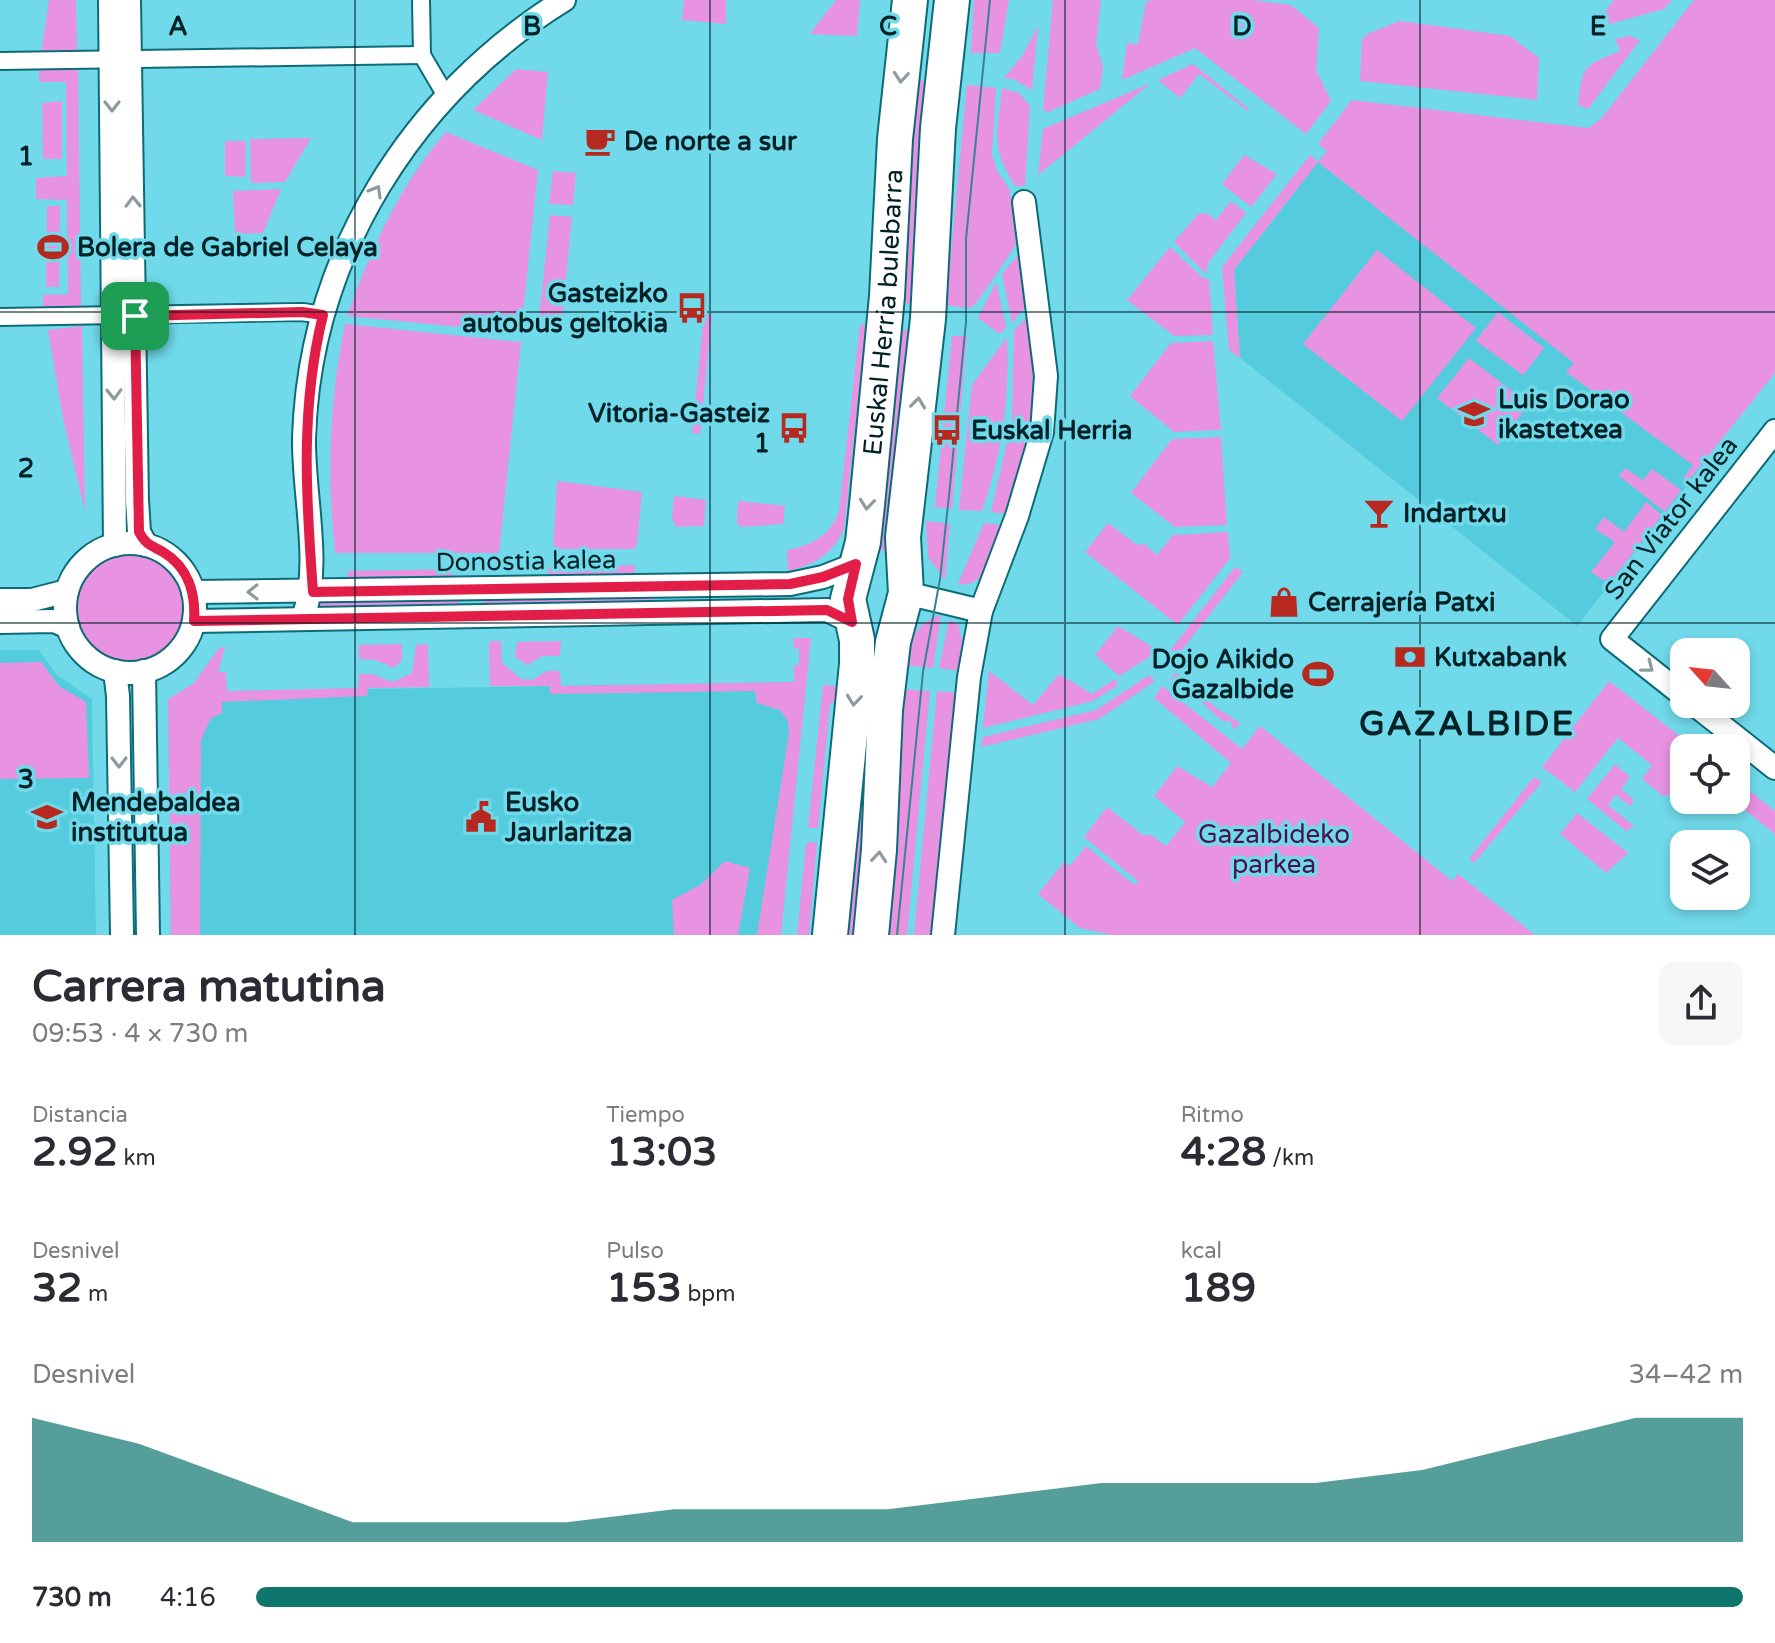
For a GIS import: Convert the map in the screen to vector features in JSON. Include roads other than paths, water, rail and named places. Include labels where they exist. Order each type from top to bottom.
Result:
[{"type":"main road","name":"Euskal Herria bulebarra","points":[[830,935],[857,664],[848,599],[863,542],[886,317],[895,139],[910,0]]},
{"type":"main road","name":"Euskal Herria bulebarra","points":[[871,935],[885,710],[893,642],[903,607],[903,537],[928,319],[938,128],[952,0]]},
{"type":"main road","points":[[852,622],[903,607]]},
{"type":"street","points":[[110,0],[121,59]]},
{"type":"street","points":[[115,545],[124,317],[121,59],[129,0]]},
{"type":"street","points":[[421,0],[422,55],[446,96]]},
{"type":"street","points":[[303,618],[313,592],[304,442],[309,381],[323,315],[344,256],[372,197],[406,143],[446,96],[513,34],[564,0]]},
{"type":"street","points":[[0,61],[422,55]]},
{"type":"street","points":[[943,935],[969,677],[981,611],[1017,516],[1042,432],[1046,376],[1024,202]]},
{"type":"street","points":[[0,317],[302,312],[323,315]]},
{"type":"street","points":[[124,317],[139,532],[146,545]]},
{"type":"street","name":"San Viator kalea","points":[[1670,685],[1612,639],[1775,431]]},
{"type":"street","points":[[115,545],[146,545],[176,562],[193,592],[194,621],[181,648],[171,659],[144,671],[115,671],[86,656],[68,627],[67,591],[85,561],[115,545]]},
{"type":"street","name":"Donostia kalea","points":[[193,592],[790,584],[823,577],[856,564]]},
{"type":"street","points":[[0,600],[32,600],[67,591]]},
{"type":"street","points":[[903,607],[981,611]]},
{"type":"street","name":"Donostia kalea","points":[[194,621],[827,610],[852,622]]},
{"type":"street","points":[[0,622],[54,621],[68,627]]},
{"type":"street","points":[[115,671],[122,935]]},
{"type":"street","points":[[144,671],[148,935]]},
{"type":"street","points":[[1712,718],[1775,768]]},
{"type":"tram line","points":[[897,935],[923,672],[940,579],[950,486],[966,322],[966,239],[990,0]]},
{"type":"place","name":"De norte a sur","points":[[600,141]]},
{"type":"place","name":"Bolera de Gabriel Celaya","points":[[53,247]]},
{"type":"place","name":"Gasteizko autobus geltokia","points":[[692,308]]},
{"type":"place","name":"Luis Dorao ikastetxea","points":[[1474,414]]},
{"type":"place","name":"Vitoria-Gasteiz 1","points":[[794,428]]},
{"type":"place","name":"Euskal Herria","points":[[947,430]]},
{"type":"place","name":"Indartxu","points":[[1379,513]]},
{"type":"place","name":"Cerrajería Patxi","points":[[1284,602]]},
{"type":"place","name":"Kutxabank","points":[[1410,657]]},
{"type":"place","name":"Dojo Aikido Gazalbide","points":[[1318,674]]},
{"type":"place","name":"Mendebaldea institutua","points":[[47,817]]},
{"type":"place","name":"Eusko Jaurlaritza","points":[[481,817]]},
{"type":"district","name":"GAZALBIDE","points":[[1467,724]]},
{"type":"park label","name":"Gazalbideko parkea","points":[[1274,849]]}]
